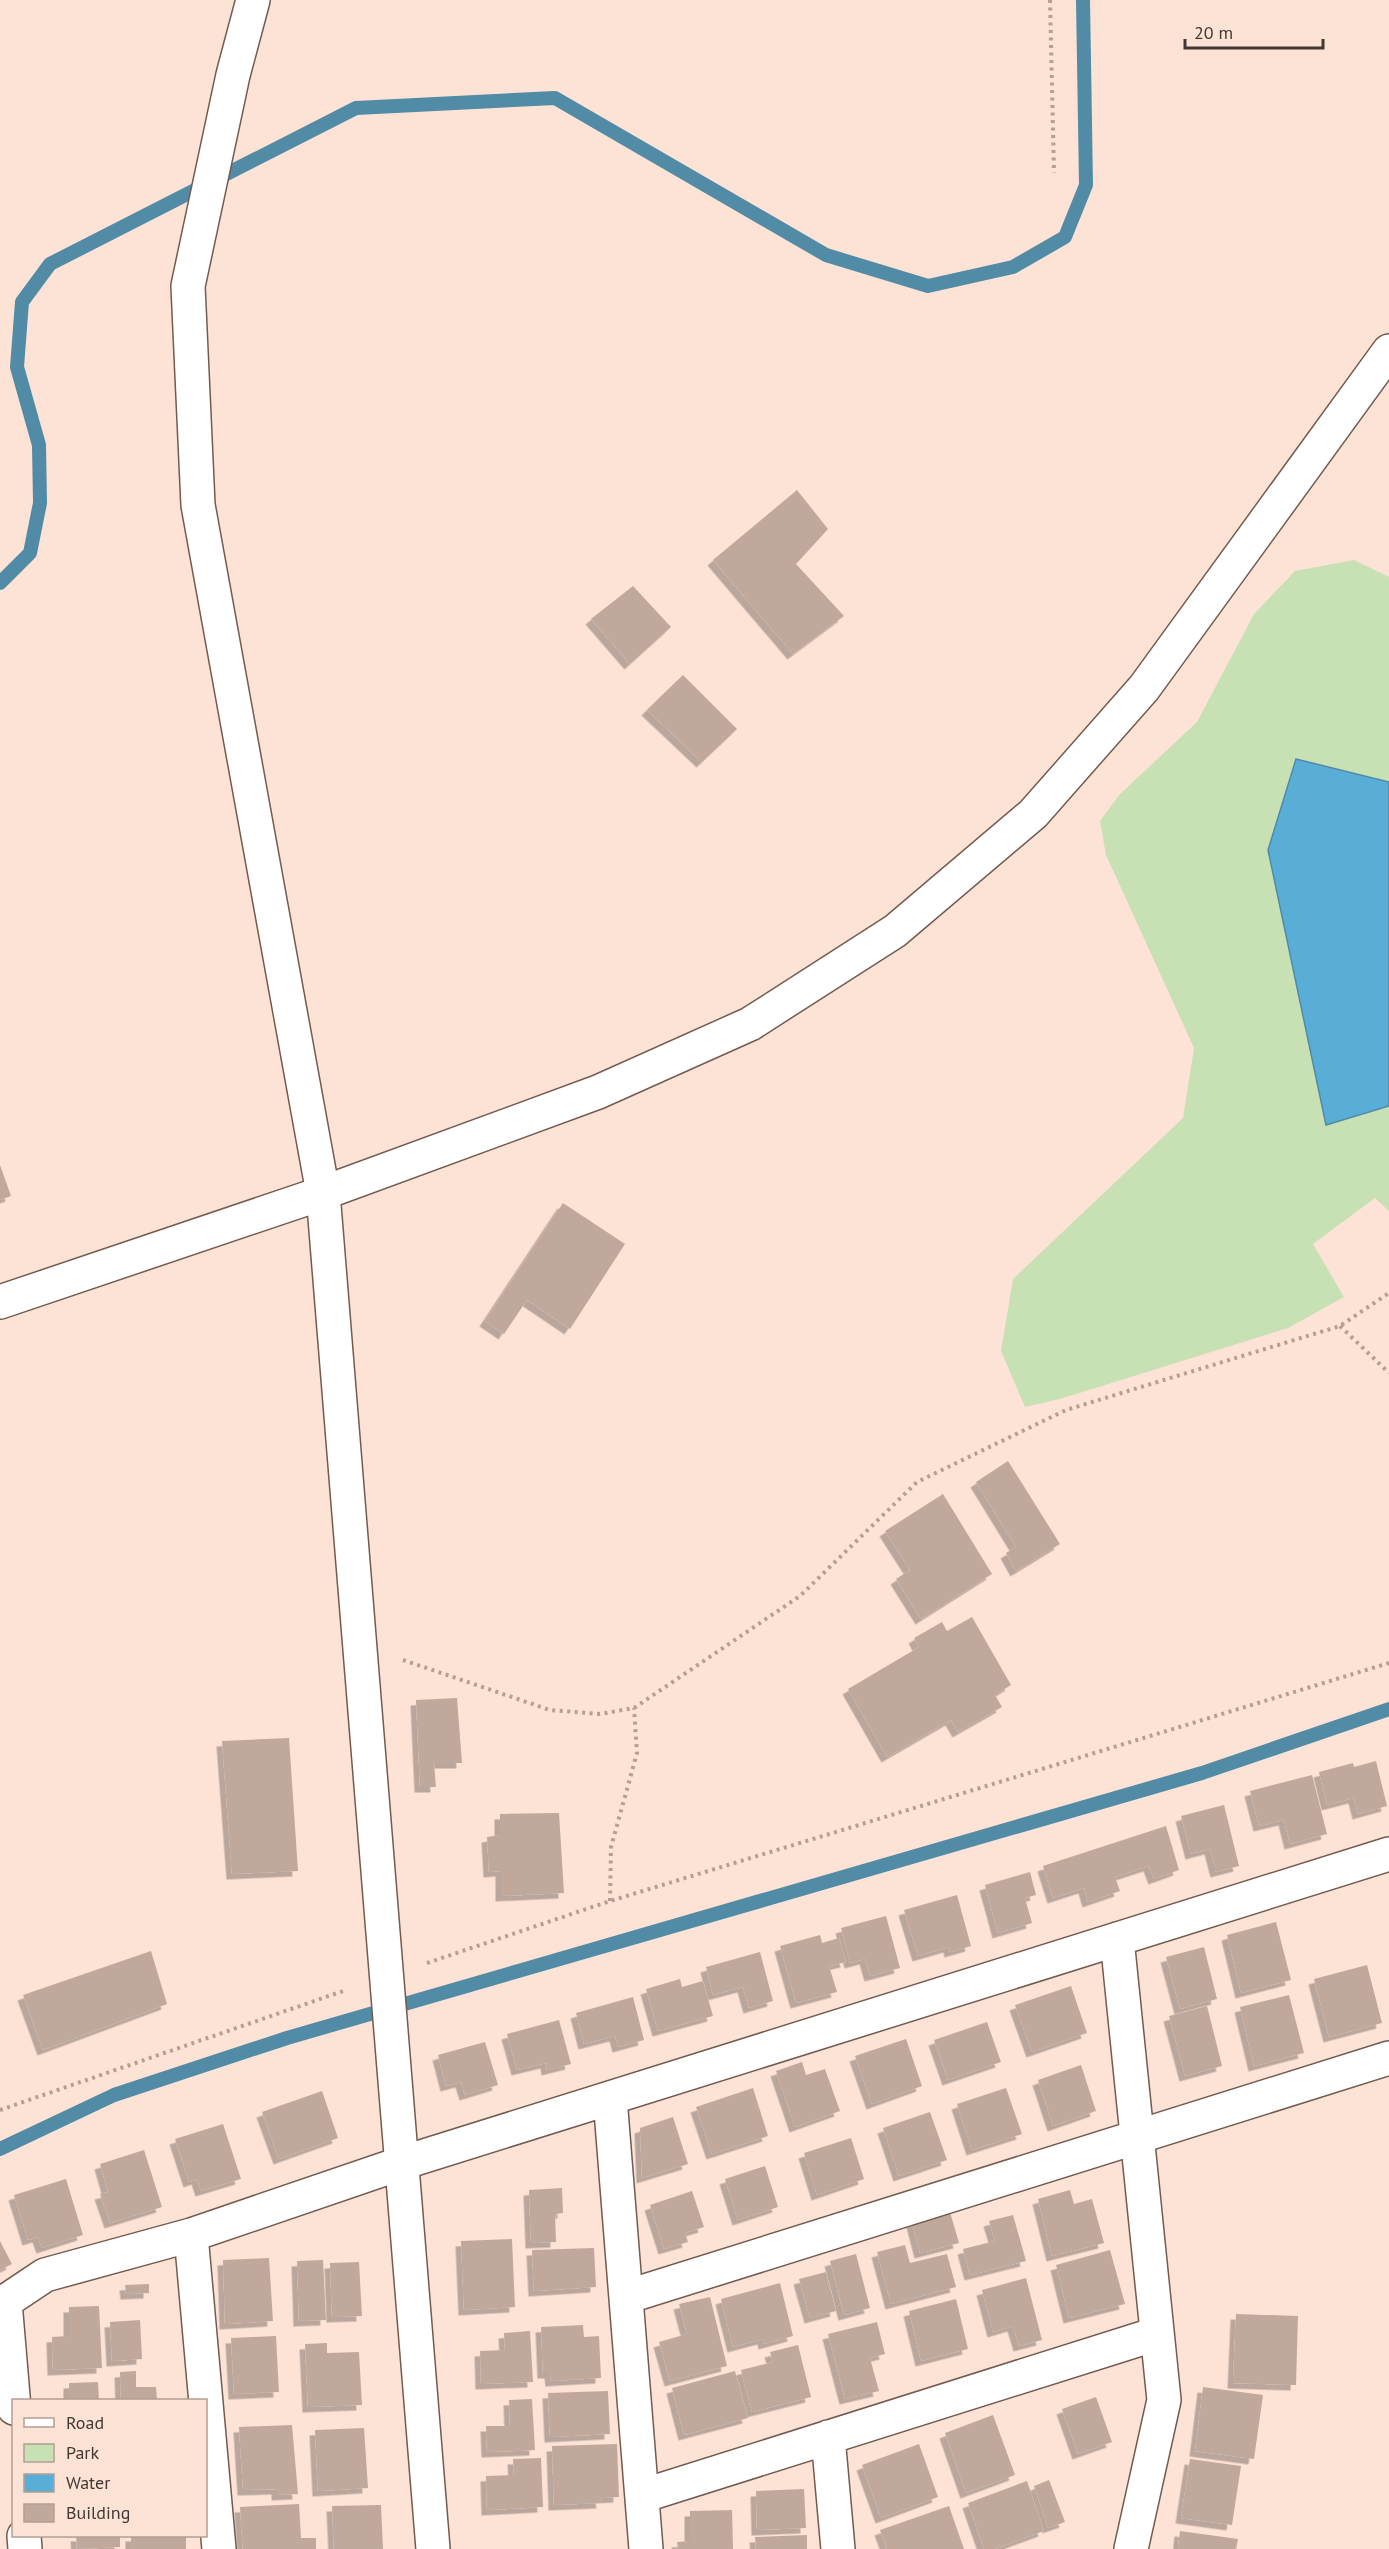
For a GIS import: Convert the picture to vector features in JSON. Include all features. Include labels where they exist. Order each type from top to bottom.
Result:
[{"type":"street","points":[[253,0],[233,75],[188,286],[198,506],[323,1193],[434,2549]]},
{"type":"street","points":[[0,1302],[323,1193],[598,1092],[750,1024],[895,931],[1033,814],[1144,688],[1389,351]]},
{"type":"street","points":[[13,2399],[2,2303],[45,2275],[192,2235],[402,2163],[1389,1854]]},
{"type":"street","points":[[1117,1939],[1164,2400],[1131,2549]]},
{"type":"street","points":[[626,2297],[1389,2058]]},
{"type":"street","points":[[610,2098],[646,2549]]},
{"type":"street","points":[[192,2235],[206,2399]]},
{"type":"street","points":[[642,2496],[1156,2334]]},
{"type":"street","points":[[207,2409],[219,2549]]},
{"type":"street","points":[[828,2437],[838,2549]]},
{"type":"path","points":[[1050,0],[1054,173]]},
{"type":"path","points":[[360,1646],[550,1710],[600,1714],[634,1708],[801,1596],[917,1482],[1066,1410],[1340,1326],[1389,1293]]},
{"type":"path","points":[[1340,1326],[1389,1373]]},
{"type":"path","points":[[0,2110],[610,1901],[1389,1663]]},
{"type":"path","points":[[610,1901],[611,1847],[637,1753],[634,1708]]},
{"type":"green space","points":[[1354,560],[1389,577],[1389,782],[1296,759],[1326,1125],[1389,1106],[1389,1211],[1375,1198],[1313,1244],[1344,1297],[1288,1328],[1060,1399],[1025,1407],[1001,1351],[1013,1279],[1183,1118],[1194,1048],[1106,855],[1100,821],[1120,794],[1197,722],[1254,614],[1295,571]]},
{"type":"water","points":[[1296,759],[1389,782],[1389,1106],[1326,1125],[1268,850]]},
{"type":"building","points":[[797,490],[828,529],[796,564],[844,616],[793,654],[713,560]]},
{"type":"building","points":[[633,586],[671,627],[630,664],[591,619]]},
{"type":"building","points":[[683,675],[737,729],[702,762],[647,710]]},
{"type":"building","points":[[0,1165],[11,1196],[0,1200]]},
{"type":"building","points":[[563,1203],[625,1244],[570,1329],[527,1300],[504,1334],[485,1321]]},
{"type":"building","points":[[1008,1461],[1060,1544],[1016,1571],[1006,1553],[1016,1547],[976,1482]]},
{"type":"building","points":[[943,1494],[992,1574],[921,1619],[896,1579],[910,1570],[885,1531]]},
{"type":"building","points":[[972,1617],[1011,1685],[995,1695],[1002,1707],[958,1732],[951,1720],[887,1757],[848,1689],[919,1647],[914,1638],[942,1622],[947,1631]]},
{"type":"building","points":[[457,1698],[462,1763],[434,1763],[436,1787],[420,1787],[416,1700]]},
{"type":"building","points":[[289,1738],[298,1871],[232,1874],[222,1741]]},
{"type":"building","points":[[1376,1761],[1387,1806],[1358,1814],[1354,1798],[1327,1805],[1319,1772],[1353,1763],[1354,1767]]},
{"type":"building","points":[[1312,1775],[1327,1834],[1290,1844],[1284,1820],[1259,1826],[1250,1791]]},
{"type":"building","points":[[1224,1805],[1239,1866],[1216,1872],[1210,1849],[1191,1854],[1181,1816]]},
{"type":"building","points":[[559,1813],[564,1893],[501,1896],[501,1871],[489,1872],[487,1837],[500,1835],[500,1814]]},
{"type":"building","points":[[1166,1826],[1179,1870],[1154,1879],[1149,1866],[1115,1877],[1120,1891],[1088,1902],[1084,1888],[1053,1898],[1043,1866]]},
{"type":"building","points":[[1030,1872],[1036,1895],[1025,1898],[1032,1923],[998,1933],[985,1885]]},
{"type":"building","points":[[957,1895],[971,1946],[950,1952],[949,1947],[918,1956],[904,1910]]},
{"type":"building","points":[[886,1916],[900,1968],[870,1976],[865,1959],[850,1963],[841,1928]]},
{"type":"building","points":[[1276,1922],[1291,1980],[1241,1993],[1227,1935]]},
{"type":"building","points":[[820,1935],[822,1943],[839,1938],[846,1962],[829,1966],[837,1992],[796,2003],[780,1946]]},
{"type":"building","points":[[1204,1947],[1217,1999],[1180,2009],[1166,1957]]},
{"type":"building","points":[[151,1951],[167,2004],[43,2050],[23,1995]]},
{"type":"building","points":[[760,1952],[773,2001],[749,2008],[743,1987],[713,1995],[706,1967]]},
{"type":"building","points":[[1367,1965],[1382,2023],[1329,2037],[1314,1979]]},
{"type":"building","points":[[680,1979],[682,1987],[703,1981],[713,2016],[658,2031],[646,1989]]},
{"type":"building","points":[[1071,1986],[1087,2033],[1032,2052],[1015,2005]]},
{"type":"building","points":[[1289,1995],[1304,2053],[1254,2066],[1240,2007]]},
{"type":"building","points":[[633,1997],[644,2040],[618,2047],[615,2036],[584,2044],[576,2013]]},
{"type":"building","points":[[1207,2006],[1222,2066],[1185,2076],[1169,2016]]},
{"type":"building","points":[[559,2020],[571,2064],[547,2070],[546,2063],[517,2070],[507,2034]]},
{"type":"building","points":[[987,2022],[1001,2062],[948,2080],[934,2040]]},
{"type":"building","points":[[906,2039],[922,2086],[872,2104],[855,2056]]},
{"type":"building","points":[[485,2042],[498,2085],[465,2095],[461,2082],[446,2086],[438,2055]]},
{"type":"building","points":[[802,2062],[806,2075],[825,2069],[840,2111],[795,2127],[776,2071]]},
{"type":"building","points":[[1081,2065],[1096,2111],[1053,2126],[1038,2080]]},
{"type":"building","points":[[753,2088],[768,2136],[712,2154],[696,2107]]},
{"type":"building","points":[[1006,2088],[1022,2134],[972,2150],[957,2104]]},
{"type":"building","points":[[322,2091],[338,2138],[279,2159],[262,2112]]},
{"type":"building","points":[[930,2112],[947,2160],[899,2176],[883,2128]]},
{"type":"building","points":[[673,2117],[688,2164],[642,2178],[640,2128]]},
{"type":"building","points":[[223,2124],[241,2179],[201,2191],[197,2179],[189,2182],[175,2139]]},
{"type":"building","points":[[851,2138],[864,2179],[817,2195],[804,2153]]},
{"type":"building","points":[[144,2150],[162,2207],[110,2223],[100,2194],[108,2192],[100,2164]]},
{"type":"building","points":[[765,2166],[778,2207],[738,2220],[725,2179]]},
{"type":"building","points":[[66,2179],[83,2235],[42,2248],[38,2237],[28,2240],[14,2195]]},
{"type":"building","points":[[562,2188],[563,2213],[555,2214],[556,2242],[531,2243],[529,2190]]},
{"type":"building","points":[[1070,2190],[1074,2204],[1092,2199],[1104,2243],[1052,2256],[1038,2199]]},
{"type":"building","points":[[692,2191],[704,2227],[685,2233],[688,2242],[664,2249],[650,2205]]},
{"type":"building","points":[[950,2212],[959,2243],[920,2253],[912,2222]]},
{"type":"building","points":[[1013,2215],[1026,2261],[970,2275],[963,2249],[995,2241],[989,2221]]},
{"type":"building","points":[[512,2239],[515,2307],[464,2310],[461,2241]]},
{"type":"building","points":[[0,2241],[12,2264],[0,2270]]},
{"type":"building","points":[[905,2245],[910,2263],[947,2254],[956,2287],[891,2304],[877,2252]]},
{"type":"building","points":[[594,2248],[596,2287],[534,2291],[532,2250]]},
{"type":"building","points":[[1110,2250],[1125,2304],[1069,2318],[1056,2265]]},
{"type":"building","points":[[856,2254],[870,2308],[844,2315],[830,2261]]},
{"type":"building","points":[[269,2258],[273,2321],[225,2324],[223,2260]]},
{"type":"building","points":[[323,2260],[326,2320],[299,2321],[297,2261]]},
{"type":"building","points":[[359,2262],[362,2316],[332,2317],[330,2263]]},
{"type":"building","points":[[826,2272],[836,2311],[810,2318],[799,2279]]},
{"type":"building","points":[[1026,2278],[1042,2340],[1019,2346],[1013,2326],[993,2332],[982,2290]]},
{"type":"building","points":[[780,2283],[793,2336],[764,2344],[763,2339],[733,2347],[721,2299]]},
{"type":"building","points":[[149,2284],[149,2293],[126,2294],[125,2285]]},
{"type":"building","points":[[710,2297],[727,2366],[670,2381],[659,2342],[687,2334],[679,2304]]},
{"type":"building","points":[[956,2299],[968,2349],[921,2361],[909,2311]]},
{"type":"building","points":[[99,2306],[102,2368],[53,2370],[52,2337],[69,2336],[69,2307]]},
{"type":"building","points":[[1236,2314],[1298,2316],[1296,2385],[1233,2383]]},
{"type":"building","points":[[140,2320],[142,2359],[112,2361],[110,2322]]},
{"type":"building","points":[[877,2322],[885,2354],[870,2358],[879,2391],[845,2399],[828,2334]]},
{"type":"building","points":[[583,2325],[584,2337],[599,2336],[601,2378],[551,2381],[550,2373],[543,2373],[541,2327]]},
{"type":"building","points":[[530,2331],[533,2382],[481,2384],[480,2351],[505,2350],[504,2333]]},
{"type":"building","points":[[276,2336],[279,2392],[234,2394],[231,2338]]},
{"type":"building","points":[[327,2343],[327,2353],[359,2352],[362,2405],[308,2407],[305,2344]]},
{"type":"building","points":[[798,2345],[811,2397],[752,2412],[741,2370],[773,2362],[770,2352]]},
{"type":"building","points":[[136,2371],[136,2387],[156,2387],[157,2399],[121,2399],[120,2372]]},
{"type":"building","points":[[735,2371],[748,2418],[684,2435],[672,2388]]},
{"type":"building","points":[[98,2382],[99,2399],[69,2399],[69,2383]]},
{"type":"building","points":[[1203,2387],[1263,2395],[1254,2459],[1195,2451]]},
{"type":"building","points":[[608,2391],[610,2434],[550,2437],[548,2393]]},
{"type":"building","points":[[1096,2397],[1112,2442],[1078,2454],[1062,2409]]},
{"type":"building","points":[[532,2399],[535,2450],[487,2452],[486,2426],[510,2426],[509,2400]]},
{"type":"building","points":[[993,2415],[1015,2475],[966,2493],[945,2433]]},
{"type":"building","points":[[292,2425],[298,2494],[277,2495],[277,2489],[243,2490],[239,2427]]},
{"type":"building","points":[[364,2428],[368,2488],[318,2491],[315,2430]]},
{"type":"building","points":[[617,2444],[619,2497],[601,2498],[602,2503],[554,2505],[552,2446]]},
{"type":"building","points":[[919,2444],[938,2497],[881,2518],[862,2465]]},
{"type":"building","points":[[541,2458],[543,2507],[487,2510],[486,2476],[514,2475],[513,2459]]},
{"type":"building","points":[[1190,2459],[1241,2466],[1232,2525],[1181,2518]]},
{"type":"building","points":[[1049,2480],[1065,2522],[1048,2528],[1034,2486]]},
{"type":"building","points":[[1027,2481],[1044,2531],[995,2549],[984,2549],[968,2503]]},
{"type":"building","points":[[804,2489],[806,2528],[757,2530],[756,2491]]},
{"type":"building","points":[[299,2504],[301,2538],[316,2538],[316,2549],[243,2549],[240,2507]]},
{"type":"building","points":[[381,2505],[383,2549],[334,2549],[332,2506]]},
{"type":"building","points":[[949,2506],[964,2549],[887,2549],[880,2530]]},
{"type":"building","points":[[732,2510],[733,2549],[678,2549],[677,2542],[690,2541],[690,2511]]},
{"type":"building","points":[[1180,2531],[1238,2539],[1236,2549],[1178,2549]]},
{"type":"building","points":[[807,2535],[807,2549],[756,2549],[755,2537]]},
{"type":"building","points":[[76,2537],[120,2537],[120,2547],[77,2549]]},
{"type":"building","points":[[131,2537],[186,2537],[186,2549],[131,2549]]},
{"type":"waterway","points":[[0,583],[30,553],[40,503],[39,445],[17,367],[22,302],[50,264],[356,108],[555,98],[826,255],[928,286],[1013,267],[1065,237],[1086,185],[1083,0]]},
{"type":"waterway","points":[[0,2149],[114,2095],[287,2038],[1202,1773],[1389,1709]]}]
